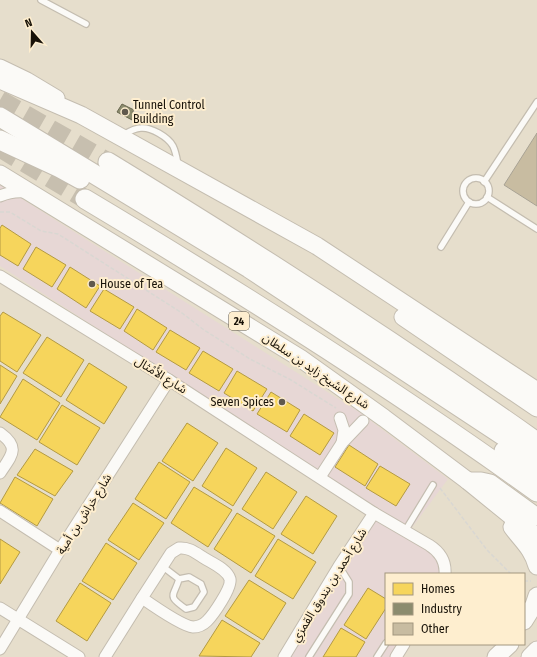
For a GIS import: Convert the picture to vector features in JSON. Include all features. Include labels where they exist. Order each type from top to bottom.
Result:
[{"type":"highway","points":[[0,117],[249,268],[537,458]]},
{"type":"highway","points":[[0,140],[60,168],[89,184],[290,308],[346,343],[484,436],[537,475]]},
{"type":"highway","points":[[108,162],[264,259],[358,320],[537,442]]},
{"type":"highway","name":"شارع الشيخ زايد بن سلطان","points":[[85,199],[186,259],[385,386],[537,492]]},
{"type":"main road","points":[[0,67],[45,91],[81,115],[317,246],[537,391]]},
{"type":"main road","points":[[0,80],[81,115]]},
{"type":"main road","name":"شارع الشيخ زايد بن سلطان","points":[[0,174],[300,358],[384,418],[468,481],[537,537]]},
{"type":"main road","points":[[361,275],[392,310],[537,408]]},
{"type":"main road","points":[[468,481],[490,483],[537,517]]},
{"type":"main road","points":[[501,507],[514,530],[532,552],[535,581],[534,605],[525,619]]},
{"type":"main road","points":[[525,630],[537,619]]},
{"type":"main road","points":[[530,657],[537,650]]},
{"type":"street","points":[[0,196],[18,191],[28,192]]},
{"type":"street","name":"شارع الأَمْثال","points":[[0,276],[169,380],[374,513],[436,550],[445,564],[445,573]]},
{"type":"street","name":"شارع خراش بن أمية","points":[[0,649],[60,550],[169,380]]},
{"type":"street","points":[[340,414],[344,430],[342,443]]},
{"type":"street","points":[[320,477],[342,443],[363,421]]},
{"type":"street","points":[[0,433],[11,442],[13,450],[0,473]]},
{"type":"street","points":[[0,511],[60,550]]},
{"type":"street","name":"شارع أحمد بن بندوق القمزي","points":[[284,657],[339,566],[374,513]]},
{"type":"street","points":[[105,657],[162,566],[174,550],[184,548],[188,549],[225,572],[230,579],[229,588],[207,621],[198,626],[187,626],[142,598]]},
{"type":"street","points":[[0,608],[79,657]]},
{"type":"street","points":[[396,657],[403,645]]},
{"type":"lane","points":[[41,0],[86,24]]},
{"type":"lane","points":[[484,182],[537,102]]},
{"type":"lane","points":[[477,179],[484,182],[488,189],[487,196],[478,204],[469,202],[464,196],[463,191],[466,183],[477,179]]},
{"type":"lane","points":[[487,196],[537,229]]},
{"type":"lane","points":[[441,247],[469,202]]},
{"type":"lane","points":[[405,531],[433,485]]},
{"type":"lane","points":[[162,566],[179,579],[189,577],[201,584],[204,592],[194,607],[186,609],[175,602],[173,593],[179,579]]},
{"type":"lane","points":[[309,657],[349,594],[349,582],[339,566]]},
{"type":"lane","points":[[377,657],[385,645]]},
{"type":"path","points":[[0,212],[10,212],[41,231],[58,234],[176,309],[204,330],[250,359],[291,380],[340,414]]},
{"type":"path","points":[[433,485],[434,483],[443,490],[475,536],[510,573]]},
{"type":"shaded area","points":[[0,185],[359,412],[448,479],[405,537],[434,555],[441,564],[441,573],[385,573],[385,645],[397,645],[390,657],[286,657],[318,605],[381,510],[0,266]]},
{"type":"building: Homes","points":[[2,225],[31,244],[18,266],[0,255],[0,228]]},
{"type":"building: Homes","points":[[36,247],[66,265],[52,287],[23,269]]},
{"type":"building: Homes","points":[[70,267],[100,286],[86,308],[57,289]]},
{"type":"building: Homes","points":[[104,289],[134,307],[120,329],[90,311]]},
{"type":"building: Homes","points":[[137,309],[167,328],[153,350],[124,331]]},
{"type":"building: Homes","points":[[3,312],[41,335],[17,372],[0,361],[0,316]]},
{"type":"building: Homes","points":[[170,330],[200,348],[186,370],[156,352]]},
{"type":"building: Homes","points":[[47,337],[84,360],[61,397],[23,373]]},
{"type":"building: Homes","points":[[203,351],[233,369],[219,391],[189,373]]},
{"type":"building: Homes","points":[[89,363],[127,387],[104,424],[66,400]]},
{"type":"building: Homes","points":[[0,365],[17,376],[0,404]]},
{"type":"building: Homes","points":[[237,371],[267,389],[253,411],[224,393]]},
{"type":"building: Homes","points":[[23,379],[60,403],[37,440],[0,417]]},
{"type":"building: Homes","points":[[271,392],[300,410],[287,432],[257,414]]},
{"type":"building: Homes","points":[[62,405],[100,428],[77,465],[39,442]]},
{"type":"building: Homes","points":[[304,414],[334,433],[320,455],[290,436]]},
{"type":"building: Homes","points":[[187,423],[218,443],[193,481],[162,461]]},
{"type":"building: Homes","points":[[349,445],[378,464],[365,486],[335,467]]},
{"type":"building: Homes","points":[[226,448],[257,468],[233,506],[202,486]]},
{"type":"building: Homes","points":[[35,449],[73,471],[55,496],[17,475]]},
{"type":"building: Homes","points":[[159,462],[190,482],[166,519],[135,499]]},
{"type":"building: Homes","points":[[380,466],[410,484],[396,506],[366,488]]},
{"type":"building: Homes","points":[[266,472],[297,492],[273,529],[242,509]]},
{"type":"building: Homes","points":[[15,477],[53,499],[37,526],[0,503]]},
{"type":"building: Homes","points":[[194,487],[232,510],[208,547],[171,523]]},
{"type":"building: Homes","points":[[306,496],[337,516],[313,554],[281,534]]},
{"type":"building: Homes","points":[[133,503],[164,523],[139,560],[108,540]]},
{"type":"building: Homes","points":[[237,513],[275,536],[251,573],[214,549]]},
{"type":"building: Homes","points":[[0,539],[20,552],[0,584]]},
{"type":"building: Homes","points":[[278,539],[316,562],[293,599],[255,576]]},
{"type":"building: Homes","points":[[106,543],[137,563],[113,600],[82,581]]},
{"type":"building: Homes","points":[[249,580],[286,603],[263,640],[225,616]]},
{"type":"building: Homes","points":[[80,583],[111,603],[87,641],[56,621]]},
{"type":"building: Homes","points":[[368,588],[385,598],[385,610],[366,639],[344,625]]},
{"type":"building: Homes","points":[[222,620],[260,643],[251,657],[199,656]]},
{"type":"building: Homes","points":[[341,628],[365,642],[356,657],[323,657]]},
{"type":"building: Industry","name":"Tunnel Control Building","points":[[122,104],[134,110],[132,113],[137,116],[134,121],[117,112]]},
{"type":"building: Other","points":[[537,133],[537,206],[504,185]]},
{"type":"tunnel","points":[[0,100],[108,162]]},
{"type":"tunnel","points":[[0,148],[85,199]]},
{"type":"place","name":"Tunnel Control Building","points":[[125,112]]},
{"type":"place","name":"House of Tea","points":[[92,284]]},
{"type":"place","name":"Seven Spices","points":[[282,402]]}]
